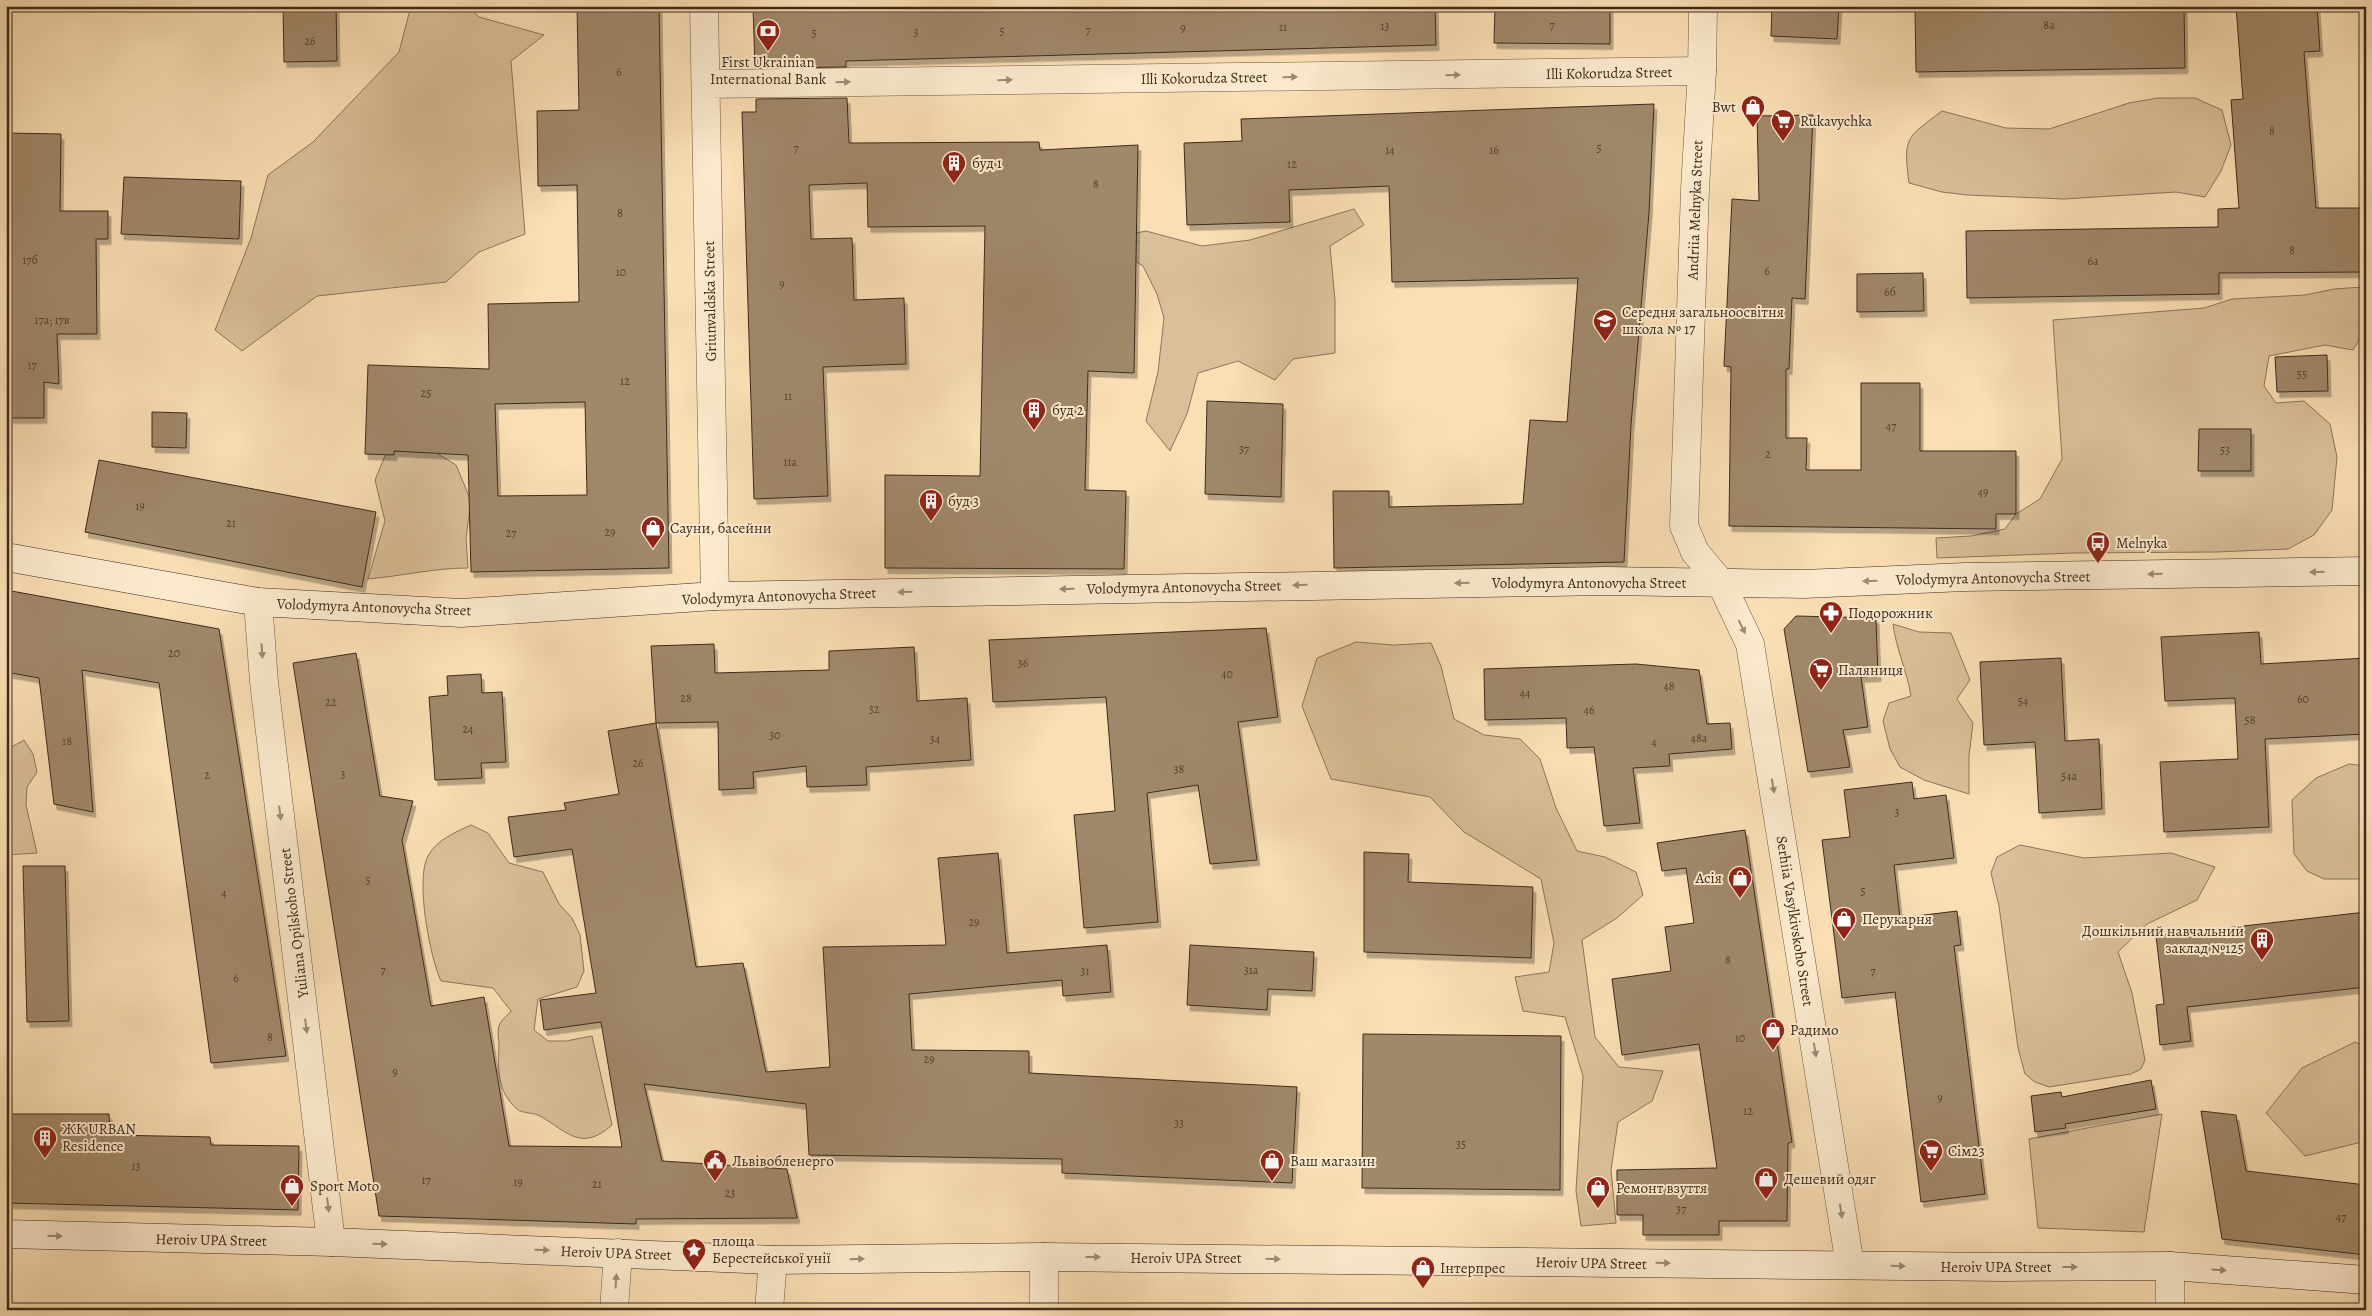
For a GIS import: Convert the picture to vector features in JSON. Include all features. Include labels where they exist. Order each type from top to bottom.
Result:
[{"type":"main road","name":"Griunvaldska Street","points":[[704,6],[707,84],[715,596]]},
{"type":"main road","name":"Andriia Melnyka Street","points":[[1703,6],[1702,72],[1694,188],[1684,526],[1694,552],[1721,583]]},
{"type":"main road","name":"Illi Kokorudza Street","points":[[707,84],[1702,72]]},
{"type":"main road","name":"Volodymyra Antonovycha Street","points":[[6,557],[258,602],[461,613],[715,596],[1576,581],[1804,584],[1965,577],[2366,571]]},
{"type":"main road","name":"Serhiia Vasylkivskoho Street","points":[[1721,583],[1750,644],[1850,1265]]},
{"type":"main road","name":"Yuliana Opilskoho Street","points":[[258,602],[264,682],[331,1242]]},
{"type":"main road","name":"Heroiv UPA Street","points":[[6,1234],[331,1242],[773,1260],[1044,1257],[1850,1265],[2170,1266],[2366,1280]]},
{"type":"main road","points":[[614,1310],[618,1253]]},
{"type":"main road","points":[[1044,1257],[1044,1310]]},
{"type":"main road","points":[[769,1310],[773,1260]]},
{"type":"main road","points":[[2170,1266],[2170,1310]]},
{"type":"shaded area","points":[[411,6],[468,6],[479,17],[544,35],[511,61],[525,234],[479,252],[446,282],[317,296],[242,351],[215,330],[251,238],[268,175],[313,142],[399,52]]},
{"type":"shaded area","points":[[2158,98],[2195,98],[2222,110],[2231,145],[2221,171],[2205,197],[2176,192],[2064,199],[1967,195],[1942,192],[1909,183],[1907,147],[1910,140],[1921,127],[1942,111],[2006,128],[2049,129],[2129,103]]},
{"type":"shaded area","points":[[1354,209],[1364,225],[1330,246],[1335,301],[1335,353],[1293,359],[1275,380],[1238,361],[1198,373],[1187,414],[1170,451],[1146,421],[1158,372],[1164,318],[1157,294],[1143,266],[1102,240],[1146,231],[1202,246],[1250,240]]},
{"type":"shaded area","points":[[2366,288],[2366,341],[2359,340],[2353,350],[2325,345],[2269,356],[2264,386],[2276,403],[2304,401],[2330,424],[2337,457],[2332,510],[2314,535],[2288,549],[1937,558],[1936,538],[1971,536],[2005,529],[2016,514],[2040,499],[2062,459],[2053,320],[2204,308],[2232,299],[2305,295],[2334,289]]},
{"type":"shaded area","points":[[432,450],[456,465],[471,501],[466,538],[468,568],[443,569],[368,579],[385,521],[375,480],[387,451]]},
{"type":"shaded area","points":[[1893,624],[1919,632],[1951,633],[1970,680],[1957,699],[1973,723],[1969,756],[1969,794],[1924,780],[1900,767],[1890,749],[1883,721],[1889,703],[1911,696]]},
{"type":"shaded area","points":[[1356,642],[1394,645],[1431,643],[1441,666],[1454,719],[1484,735],[1520,739],[1540,759],[1556,808],[1577,851],[1605,857],[1636,872],[1643,895],[1617,918],[1582,940],[1595,1037],[1619,1067],[1663,1071],[1652,1101],[1618,1122],[1611,1170],[1616,1223],[1581,1226],[1576,1191],[1583,1076],[1565,1017],[1523,1011],[1515,977],[1549,972],[1554,943],[1541,879],[1464,832],[1430,797],[1331,779],[1302,706],[1317,658]]},
{"type":"shaded area","points":[[24,740],[33,754],[37,772],[27,787],[26,805],[37,853],[6,855],[6,750]]},
{"type":"shaded area","points":[[2349,764],[2366,766],[2366,879],[2324,879],[2307,871],[2294,854],[2292,800],[2316,778]]},
{"type":"shaded area","points":[[471,825],[488,833],[509,863],[543,872],[559,904],[572,918],[580,935],[584,971],[577,987],[538,999],[534,1030],[548,1041],[566,1041],[592,1036],[612,1125],[593,1137],[584,1138],[568,1134],[539,1115],[519,1111],[510,1102],[500,1080],[498,1028],[502,1020],[511,1011],[493,988],[441,981],[432,955],[426,919],[423,882],[424,867],[428,856],[436,845]]},
{"type":"shaded area","points":[[2020,845],[2084,858],[2171,853],[2215,867],[2197,900],[2147,924],[2118,952],[2132,993],[2145,1060],[2141,1069],[2131,1074],[2049,1087],[2035,1082],[2025,1074],[2018,1048],[1999,906],[1991,873],[1997,857]]},
{"type":"shaded area","points":[[2355,1042],[2366,1047],[2366,1141],[2305,1156],[2266,1113],[2302,1068]]},
{"type":"shaded area","points":[[2162,1114],[2144,1232],[2038,1228],[2029,1139]]},
{"type":"building","points":[[283,6],[336,6],[337,61],[284,62]]},
{"type":"building","points":[[577,6],[659,6],[669,568],[471,572],[468,455],[394,451],[394,455],[365,454],[368,365],[489,369],[488,304],[579,302],[577,185],[538,186],[537,111],[579,110]],"holes":[[[585,402],[587,495],[498,496],[495,404]]]},
{"type":"building","points":[[753,6],[1435,6],[1436,45],[846,61],[846,67],[755,68]]},
{"type":"building","points":[[1495,6],[1610,6],[1610,44],[1494,43]]},
{"type":"building","points":[[1772,6],[1839,6],[1837,39],[1771,36]]},
{"type":"building","points":[[2236,6],[2317,6],[2320,51],[2304,52],[2316,208],[2366,208],[2366,272],[2219,273],[2219,294],[1967,298],[1966,231],[2218,227],[2218,209],[2239,208],[2231,100],[2243,99]]},
{"type":"building","points":[[2184,7],[2185,68],[1916,72],[1915,10]]},
{"type":"building","points":[[847,98],[849,143],[1039,142],[1040,150],[1138,145],[1134,373],[1088,371],[1085,490],[1126,491],[1124,569],[885,568],[885,475],[980,476],[985,226],[868,227],[867,183],[809,185],[811,239],[852,238],[854,300],[904,298],[906,364],[823,367],[828,496],[754,499],[742,112],[756,112],[756,99]]},
{"type":"building","points":[[1654,104],[1649,213],[1631,425],[1624,562],[1334,568],[1333,491],[1389,491],[1389,507],[1523,504],[1530,420],[1567,422],[1578,278],[1392,282],[1389,186],[1289,190],[1290,222],[1187,225],[1184,143],[1242,141],[1241,119]]},
{"type":"building","points":[[1813,115],[1805,299],[1792,298],[1789,369],[1786,369],[1786,438],[1807,438],[1806,470],[1861,470],[1861,383],[1920,383],[1920,451],[2016,451],[2016,514],[1996,514],[1996,529],[1729,526],[1731,367],[1724,366],[1732,199],[1759,201],[1757,116]]},
{"type":"building","points":[[6,133],[61,134],[60,211],[108,211],[108,239],[96,239],[97,334],[57,334],[59,384],[44,382],[44,418],[6,418]]},
{"type":"building","points":[[124,177],[241,181],[239,239],[121,234]]},
{"type":"building","points":[[1923,273],[1924,311],[1857,312],[1857,274]]},
{"type":"building","points":[[2327,355],[2328,391],[2277,392],[2275,357]]},
{"type":"building","points":[[1207,401],[1283,404],[1281,497],[1205,494]]},
{"type":"building","points":[[152,412],[187,413],[186,448],[152,447]]},
{"type":"building","points":[[2199,429],[2251,429],[2251,471],[2198,471]]},
{"type":"building","points":[[99,460],[376,512],[362,587],[85,532]]},
{"type":"building","points":[[6,590],[219,629],[286,1056],[211,1063],[159,683],[82,670],[93,812],[54,804],[39,678],[6,672]]},
{"type":"building","points":[[1796,616],[1876,618],[1878,676],[1861,677],[1868,727],[1843,730],[1850,767],[1808,772],[1784,629]]},
{"type":"building","points":[[1266,628],[1278,717],[1238,722],[1257,860],[1210,864],[1198,785],[1147,793],[1158,922],[1084,928],[1074,815],[1115,811],[1106,697],[993,702],[989,640]]},
{"type":"building","points":[[2259,632],[2261,664],[2366,658],[2366,734],[2265,739],[2269,827],[2164,832],[2160,762],[2238,759],[2235,698],[2165,701],[2161,637]]},
{"type":"building","points":[[714,644],[715,673],[829,670],[829,651],[914,647],[917,701],[967,698],[971,760],[866,767],[867,785],[807,787],[806,766],[753,772],[754,788],[719,790],[718,722],[656,723],[651,646]]},
{"type":"building","points":[[356,653],[380,796],[413,801],[402,840],[431,1006],[484,997],[509,1146],[622,1147],[601,1022],[544,1030],[540,1000],[596,993],[572,849],[514,857],[508,817],[566,810],[564,803],[619,794],[608,731],[656,723],[696,967],[743,963],[766,1072],[830,1067],[823,947],[946,945],[938,858],[998,853],[1007,953],[1107,945],[1111,992],[1063,996],[1062,980],[909,994],[912,1050],[1029,1051],[1029,1073],[1297,1087],[1292,1183],[1062,1173],[1062,1159],[809,1155],[806,1104],[644,1084],[662,1161],[787,1169],[797,1218],[636,1219],[636,1224],[379,1216],[293,663]]},
{"type":"building","points":[[2061,658],[2065,741],[2099,739],[2102,809],[2039,813],[2035,742],[1984,745],[1980,662]]},
{"type":"building","points":[[1636,664],[1699,670],[1707,724],[1730,723],[1732,749],[1669,754],[1670,766],[1633,768],[1640,823],[1604,826],[1594,747],[1567,748],[1566,718],[1485,720],[1484,669]]},
{"type":"building","points":[[481,674],[482,693],[502,692],[506,762],[481,763],[482,778],[435,780],[429,697],[448,695],[447,676]]},
{"type":"building","points":[[1912,782],[1914,799],[1946,795],[1954,858],[1894,865],[1900,918],[1957,911],[1961,945],[1954,946],[1985,1194],[1921,1202],[1895,992],[1842,998],[1822,840],[1850,837],[1844,790]]},
{"type":"building","points":[[1745,830],[1792,1142],[1788,1143],[1787,1221],[1719,1221],[1719,1235],[1643,1235],[1643,1215],[1617,1215],[1617,1170],[1717,1168],[1699,1044],[1622,1055],[1612,979],[1671,971],[1665,927],[1694,923],[1686,868],[1662,871],[1657,843]]},
{"type":"building","points":[[1364,852],[1409,854],[1408,882],[1533,887],[1531,958],[1364,952]]},
{"type":"building","points":[[23,866],[65,866],[69,1021],[27,1022]]},
{"type":"building","name":"Дошкільний навчальний заклад №125","points":[[2366,912],[2366,987],[2187,1007],[2191,1041],[2160,1045],[2156,1005],[2164,1004],[2156,936]]},
{"type":"building","points":[[1190,945],[1314,952],[1312,991],[1268,989],[1267,1010],[1187,1005]]},
{"type":"building","points":[[1363,1034],[1561,1036],[1560,1190],[1362,1188]]},
{"type":"building","points":[[2151,1080],[2156,1109],[2065,1124],[2066,1128],[2035,1132],[2031,1096],[2061,1092],[2062,1097]]},
{"type":"building","points":[[2201,1111],[2236,1115],[2246,1171],[2366,1185],[2366,1255],[2222,1239]]},
{"type":"building","points":[[6,1114],[109,1114],[110,1135],[210,1137],[211,1145],[299,1146],[298,1210],[6,1203]]},
{"type":"place","name":"First Ukrainian International Bank","points":[[768,52]]},
{"type":"place","name":"Bwt","points":[[1753,128]]},
{"type":"place","name":"Rukavychka","points":[[1783,142]]},
{"type":"place","name":"буд 1","points":[[954,184]]},
{"type":"place","name":"Середня загальноосвітня школа № 17","points":[[1605,342]]},
{"type":"place","name":"буд 2","points":[[1034,431]]},
{"type":"place","name":"буд 3","points":[[931,522]]},
{"type":"place","name":"Сауни, басейни","points":[[653,549]]},
{"type":"place","name":"Melnyka","points":[[2098,564]]},
{"type":"place","name":"Подорожник","points":[[1831,634]]},
{"type":"place","name":"Паляниця","points":[[1821,691]]},
{"type":"place","name":"Асія","points":[[1740,899]]},
{"type":"place","name":"Перукарня","points":[[1844,940]]},
{"type":"place","name":"Дошкільний навчальний заклад №125","points":[[2262,961]]},
{"type":"place","name":"Радимо","points":[[1773,1051]]},
{"type":"place","name":"ЖК URBAN Residence","points":[[45,1159]]},
{"type":"place","name":"Сім23","points":[[1931,1172]]},
{"type":"place","name":"Львівобленерго","points":[[715,1182]]},
{"type":"place","name":"Ваш магазин","points":[[1272,1182]]},
{"type":"place","name":"Дешевий одяг","points":[[1766,1200]]},
{"type":"place","name":"Sport Moto","points":[[292,1207]]},
{"type":"place","name":"Ремонт взуття","points":[[1598,1209]]},
{"type":"place","name":"площа Берестейської унії","points":[[694,1271]]},
{"type":"place","name":"Інтерпрес","points":[[1423,1289]]}]
